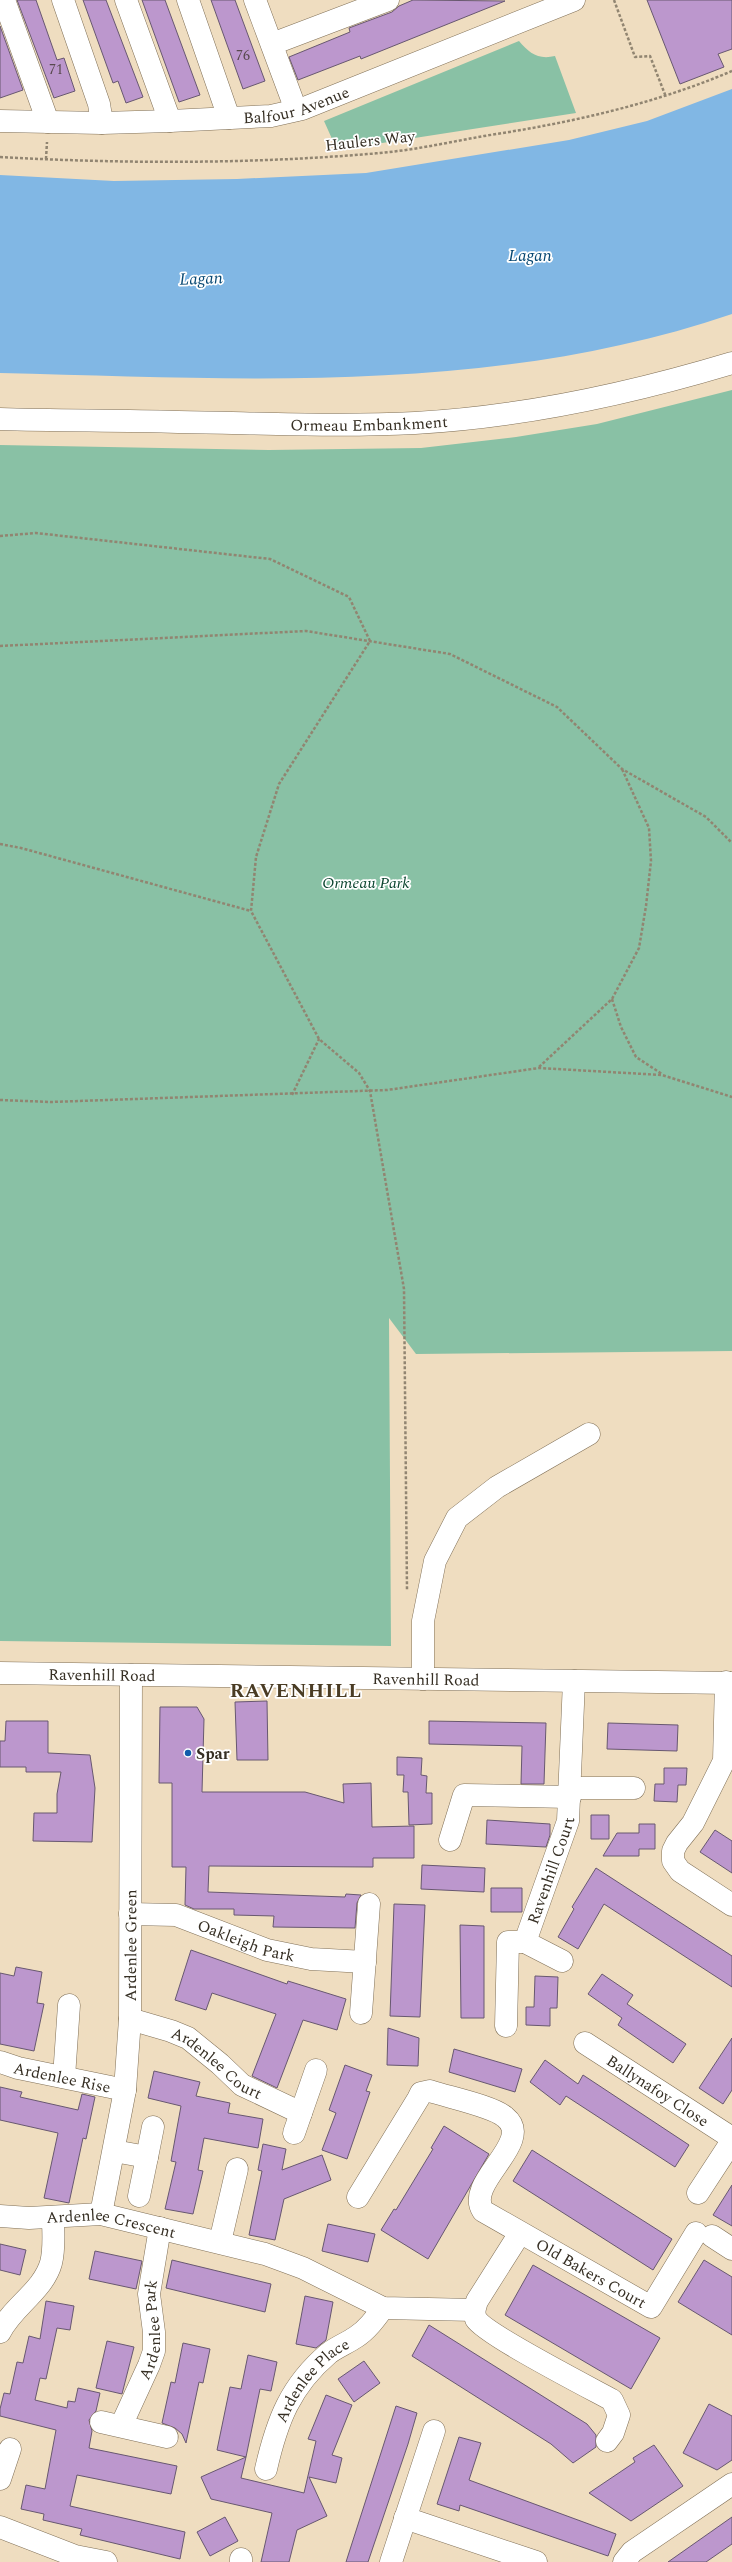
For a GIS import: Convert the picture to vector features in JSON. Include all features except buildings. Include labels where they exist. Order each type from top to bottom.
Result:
[{"type":"street","points":[[4,0],[48,122]]},
{"type":"street","points":[[63,0],[99,104],[102,123]]},
{"type":"street","points":[[126,0],[170,121]]},
{"type":"street","points":[[188,0],[230,118]]},
{"type":"street","points":[[255,0],[296,110]]},
{"type":"street","points":[[272,44],[388,0]]},
{"type":"street","name":"Balfour Avenue","points":[[0,121],[102,123],[272,116],[296,110],[574,0]]},
{"type":"street","name":"Ormeau Embankment","points":[[0,419],[266,424],[416,423],[514,413],[586,400],[666,383],[732,363]]},
{"type":"street","points":[[423,1679],[423,1621],[436,1560],[457,1518],[497,1487],[589,1434]]},
{"type":"street","name":"Ravenhill Road","points":[[0,1673],[729,1683]]},
{"type":"street","name":"Ardenlee Green","points":[[101,2214],[125,2090],[130,2019],[131,1675]]},
{"type":"street","name":"Ravenhill Court","points":[[525,1942],[563,1839],[568,1821],[574,1681]]},
{"type":"street","points":[[729,1683],[724,1762],[693,1823],[677,1843],[673,1851],[673,1861],[680,1871],[732,1905]]},
{"type":"street","name":"Ravenhill Court","points":[[450,1840],[464,1795],[570,1792],[634,1788]]},
{"type":"street","points":[[362,2013],[369,1904]]},
{"type":"street","name":"Oakleigh Park","points":[[130,1914],[176,1915],[267,1950],[289,1955],[311,1959],[365,1962]]},
{"type":"street","name":"Ravenhill Court","points":[[506,2026],[508,1942],[525,1942],[562,1961]]},
{"type":"street","points":[[64,2077],[69,2005]]},
{"type":"street","name":"Ardenlee Court","points":[[130,2019],[188,2038],[220,2064],[242,2085],[301,2113]]},
{"type":"street","name":"Ballynafoy Close","points":[[585,2043],[732,2138]]},
{"type":"street","name":"Ardenlee Rise","points":[[0,2062],[18,2068],[125,2090]]},
{"type":"street","points":[[294,2133],[316,2070]]},
{"type":"street","name":"Old Bakers Court","points":[[358,2197],[422,2093],[430,2091],[499,2113],[510,2122],[512,2129],[510,2142],[480,2192],[479,2198],[483,2211],[651,2307],[704,2235],[732,2248]]},
{"type":"street","points":[[139,2196],[153,2127]]},
{"type":"street","points":[[698,2193],[732,2141]]},
{"type":"street","points":[[114,2151],[147,2157]]},
{"type":"street","points":[[220,2242],[237,2169]]},
{"type":"street","name":"Ardenlee Crescent","points":[[0,2216],[29,2218],[101,2214],[220,2242],[265,2254],[303,2268],[383,2308]]},
{"type":"street","points":[[0,2332],[15,2310],[44,2280],[51,2263],[53,2217]]},
{"type":"street","name":"Ardenlee Park","points":[[160,2228],[149,2294],[154,2332],[154,2350],[147,2372],[111,2424],[167,2437]]},
{"type":"street","name":"Old Bakers Court","points":[[474,2310],[477,2301],[520,2233]]},
{"type":"street","points":[[383,2308],[474,2310],[482,2326],[495,2335],[612,2400],[619,2415],[613,2433],[607,2441]]},
{"type":"street","name":"Ardenlee Place","points":[[266,2469],[284,2408],[297,2386],[331,2352],[357,2337],[369,2326],[383,2308]]},
{"type":"street","points":[[391,2562],[434,2431]]},
{"type":"street","points":[[0,2479],[10,2449]]},
{"type":"street","points":[[624,2562],[632,2552],[732,2484]]},
{"type":"street","points":[[405,2518],[536,2562]]},
{"type":"street","points":[[0,2527],[48,2548],[74,2556],[106,2562]]},
{"type":"path","points":[[614,0],[635,57],[650,56],[666,96]]},
{"type":"path","name":"Haulers Way","points":[[0,157],[80,161],[192,163],[382,153],[573,121],[666,96],[732,71]]},
{"type":"path","points":[[0,536],[36,533],[270,560],[349,597],[370,641]]},
{"type":"path","points":[[0,646],[306,630],[450,654],[557,707],[622,769],[706,817],[732,843]]},
{"type":"path","points":[[370,641],[279,784],[256,857],[251,911],[319,1039],[359,1073],[370,1091],[404,1289],[407,1598]]},
{"type":"path","points":[[539,1068],[612,999],[638,948],[646,906],[651,861],[649,828],[622,769]]},
{"type":"path","points":[[0,844],[21,848],[251,911]]},
{"type":"path","points":[[612,999],[621,1027],[636,1057],[662,1075]]},
{"type":"path","points":[[292,1095],[319,1039]]},
{"type":"path","points":[[0,1100],[51,1102],[292,1095],[370,1091],[539,1068],[662,1075],[732,1098]]},
{"type":"green space","points":[[519,41],[526,49],[534,54],[544,57],[555,56],[576,113],[337,150],[324,121]]},
{"type":"green space","name":"Ormeau Park","points":[[732,390],[732,1351],[416,1354],[389,1318],[391,1646],[0,1641],[0,445],[269,450],[421,448],[516,437],[597,424]]},
{"type":"water","name":"Lagan","points":[[732,89],[732,314],[642,340],[552,358],[461,370],[369,376],[277,378],[185,378],[0,373],[0,175],[114,181],[237,179],[366,173],[569,140],[647,121]]},
{"type":"place","name":"Spar","points":[[188,1753]]},
{"type":"district","name":"RAVENHILL","points":[[296,1690]]}]
